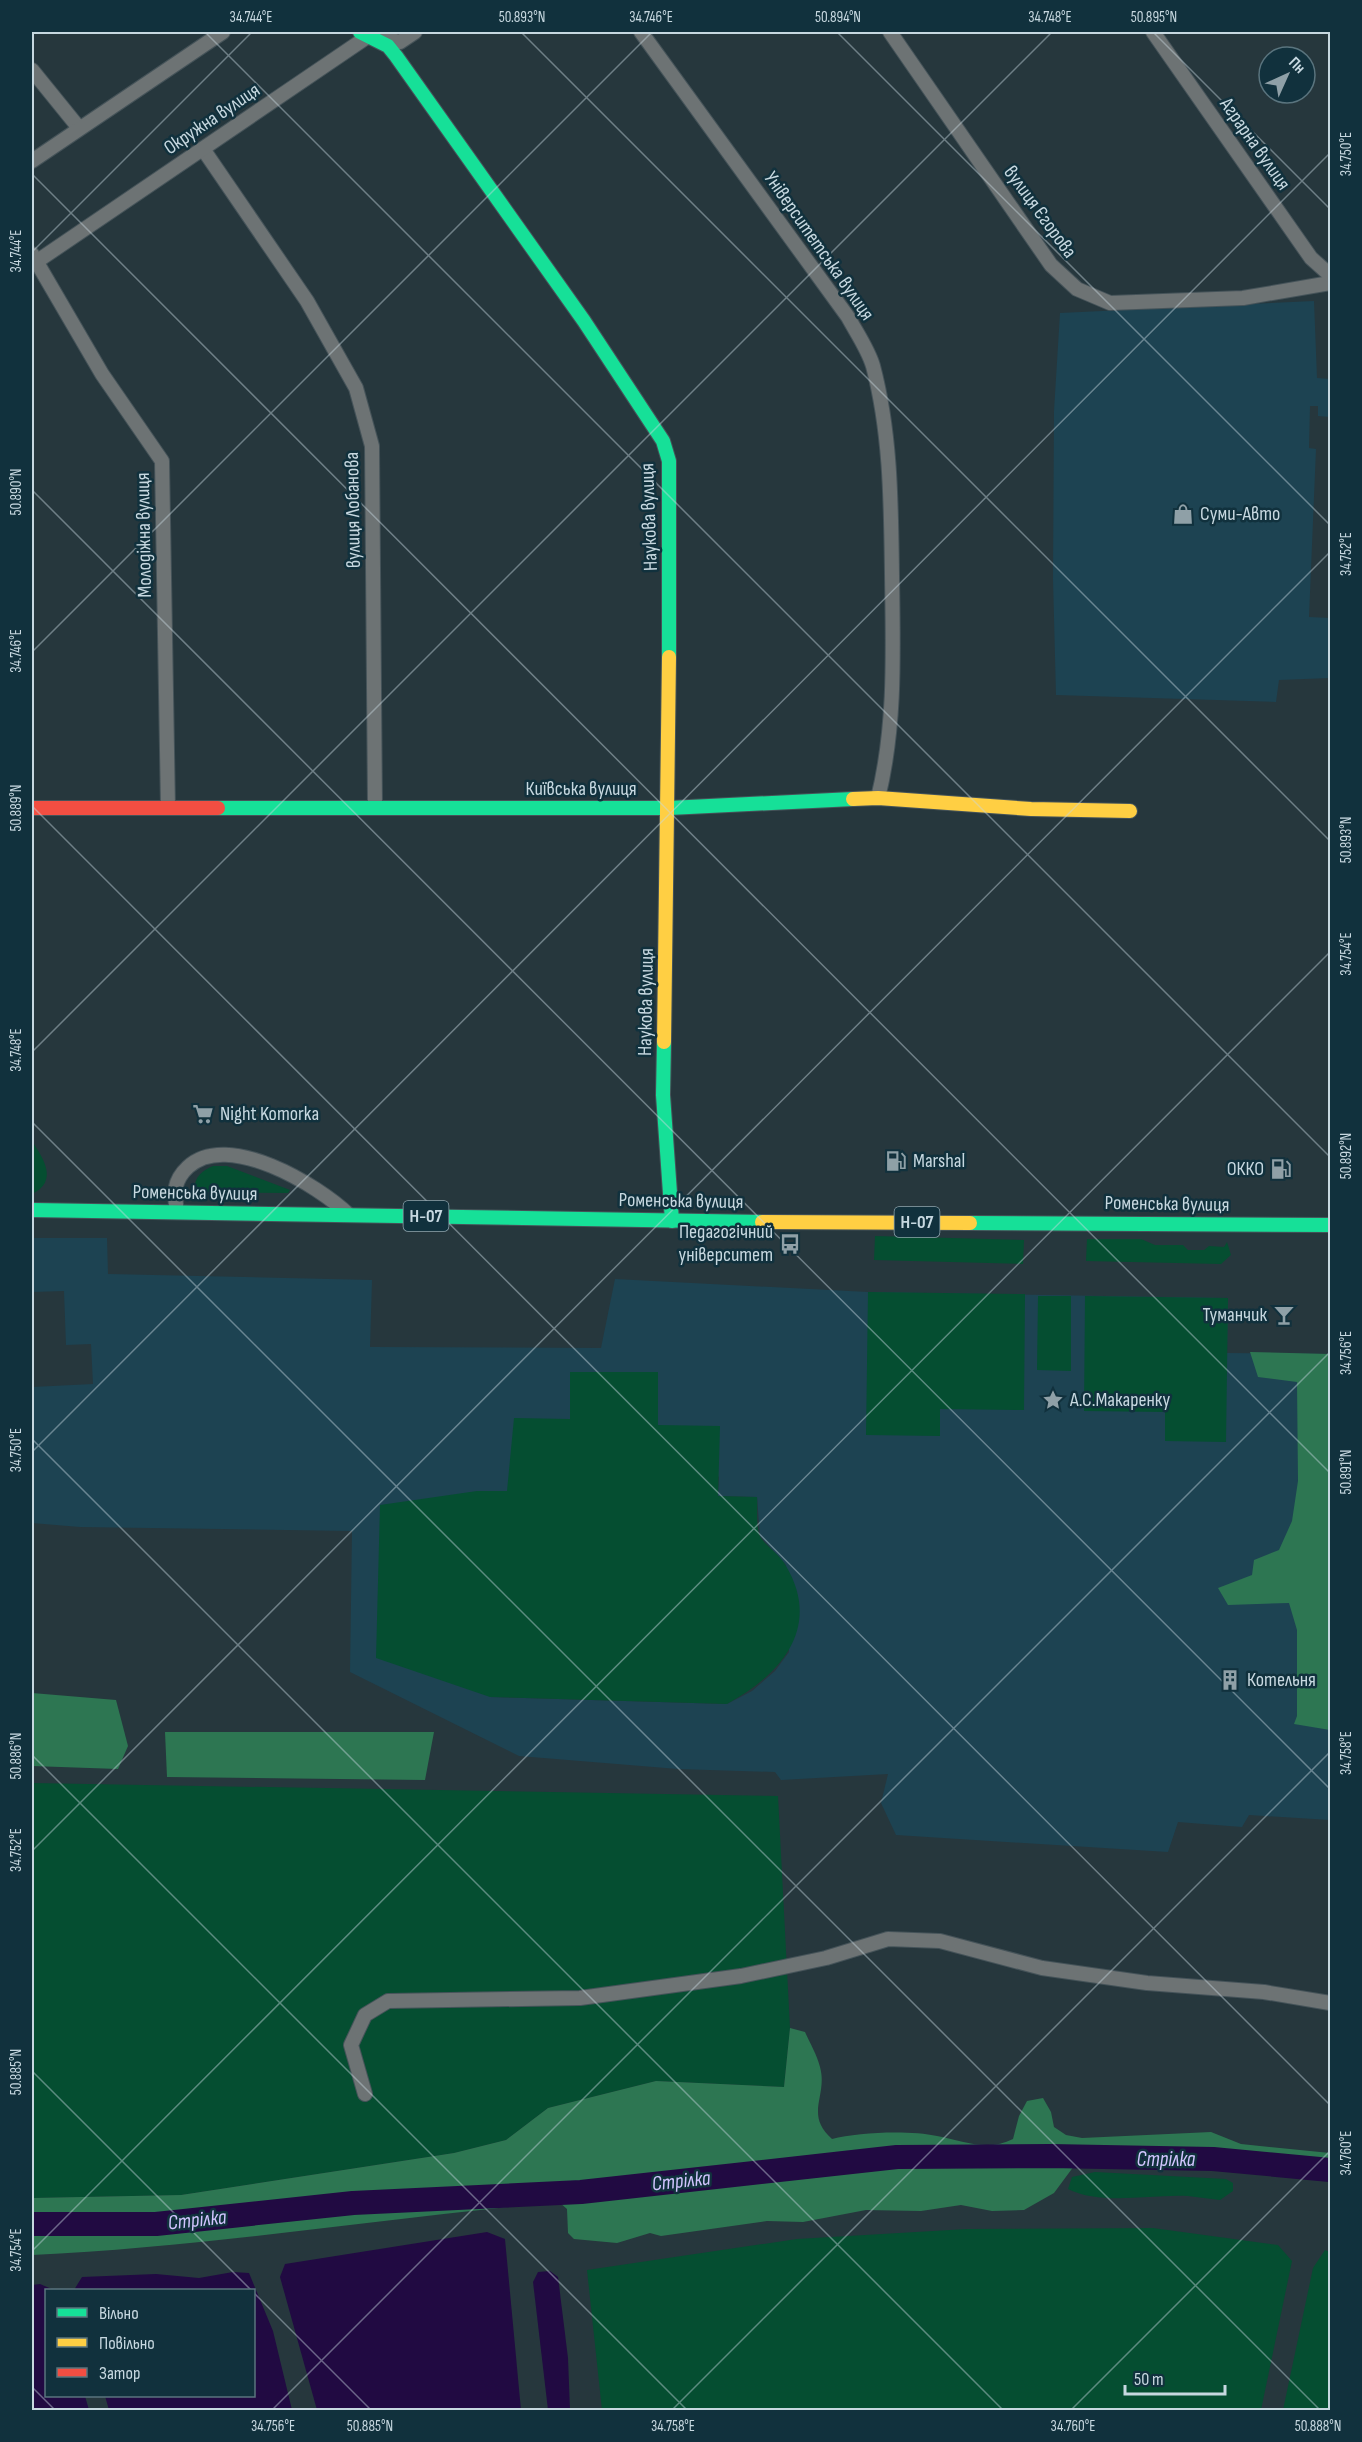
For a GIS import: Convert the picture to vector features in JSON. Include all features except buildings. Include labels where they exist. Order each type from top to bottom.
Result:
[{"type":"street","points":[[32,161],[224,32]]},
{"type":"street","points":[[365,33],[400,42],[415,32]]},
{"type":"street","name":"Університетська вулиця","points":[[641,32],[848,317],[872,364],[890,473],[892,606],[892,721],[888,759],[878,798]]},
{"type":"street","name":"вулиця Єгорова","points":[[890,32],[1051,265],[1077,290],[1110,303],[1243,298],[1330,283]]},
{"type":"street","name":"Аграрна вулиця","points":[[1153,32],[1311,258],[1330,275]]},
{"type":"street","name":"Окружна вулиця","points":[[34,258],[203,149],[365,33]]},
{"type":"street","name":"Наукова вулиця","points":[[365,33],[388,46],[396,56],[584,321],[663,441],[669,461],[671,486],[669,808],[663,1095],[672,1221]]},
{"type":"street","points":[[32,70],[79,128]]},
{"type":"street","name":"вулиця Лобанова","points":[[203,149],[312,310],[356,388],[372,446],[375,808]]},
{"type":"street","name":"Молодіжна вулиця","points":[[34,258],[102,374],[162,461],[168,808]]},
{"type":"street","name":"Київська вулиця","points":[[32,808],[669,808],[878,798],[1031,809],[1131,811]]},
{"type":"street","points":[[177,1212],[173,1189],[182,1173],[193,1162],[211,1154],[258,1161],[284,1172],[330,1197],[349,1215]]},
{"type":"street","name":"Роменська вулиця","points":[[32,1210],[672,1221],[1330,1225]]},
{"type":"street","points":[[366,2094],[351,2045],[365,2015],[388,2001],[580,1998],[741,1976],[826,1958],[888,1940],[940,1941],[1042,1968],[1148,1983],[1264,1992],[1330,2003]]},
{"type":"shaded area","name":"Суми-Авто","points":[[1314,301],[1317,378],[1330,379],[1330,417],[1318,416],[1318,406],[1310,406],[1309,448],[1316,449],[1309,617],[1330,618],[1330,678],[1279,680],[1276,702],[1056,695],[1053,579],[1054,411],[1060,313]]},
{"type":"shaded area","points":[[32,1238],[107,1238],[108,1274],[372,1280],[370,1347],[601,1348],[615,1279],[868,1292],[1228,1298],[1227,1353],[1330,1354],[1330,1820],[1249,1815],[1242,1827],[1178,1822],[1168,1852],[896,1835],[881,1803],[888,1774],[781,1780],[775,1772],[678,1769],[519,1756],[350,1672],[352,1531],[80,1527],[32,1523],[32,1387],[93,1384],[91,1344],[66,1345],[64,1291],[32,1292]],"holes":[[[570,1419],[658,1425],[719,1477],[718,1496],[757,1497],[760,1536],[786,1565],[789,1652],[775,1671],[752,1691],[727,1704],[490,1697],[477,1491],[507,1492]]]},
{"type":"shaded area","points":[[487,2232],[505,2239],[521,2410],[317,2410],[280,2277],[285,2264]]},
{"type":"shaded area","points":[[550,2271],[558,2277],[568,2358],[570,2410],[548,2410],[533,2282],[538,2272]]},
{"type":"shaded area","points":[[233,2272],[249,2273],[273,2331],[292,2410],[109,2410],[105,2397],[255,2397],[255,2289],[75,2289],[82,2277],[156,2274],[199,2278]]},
{"type":"shaded area","points":[[40,2284],[52,2289],[45,2289],[45,2397],[85,2397],[89,2410],[32,2410],[32,2285]]},
{"type":"green space","points":[[32,1141],[44,1162],[47,1176],[40,1189],[32,1194]]},
{"type":"green space","points":[[213,1166],[227,1166],[290,1190],[288,1193],[195,1192],[195,1183],[199,1176]]},
{"type":"green space","points":[[875,1236],[1024,1240],[1023,1264],[874,1260]]},
{"type":"green space","points":[[1087,1239],[1141,1239],[1155,1245],[1183,1245],[1188,1250],[1204,1250],[1209,1246],[1224,1247],[1227,1242],[1231,1255],[1221,1264],[1086,1261]]},
{"type":"green space","points":[[868,1292],[1025,1294],[1024,1410],[940,1409],[940,1436],[866,1435]]},
{"type":"green space","points":[[1038,1296],[1071,1296],[1071,1371],[1037,1370]]},
{"type":"green space","points":[[1085,1296],[1228,1298],[1226,1442],[1165,1441],[1165,1412],[1084,1411]]},
{"type":"green space","points":[[1250,1352],[1330,1354],[1330,1730],[1294,1724],[1297,1716],[1297,1630],[1289,1603],[1228,1605],[1218,1588],[1252,1575],[1254,1560],[1279,1550],[1292,1521],[1298,1481],[1297,1382],[1258,1377]]},
{"type":"green space","points":[[570,1372],[658,1372],[658,1425],[720,1426],[718,1496],[757,1497],[759,1534],[786,1566],[796,1589],[800,1610],[797,1630],[790,1648],[778,1664],[746,1693],[727,1704],[490,1697],[376,1658],[380,1505],[477,1491],[507,1491],[514,1418],[570,1419]]},
{"type":"green space","points":[[32,1693],[116,1700],[128,1746],[118,1769],[32,1766]]},
{"type":"green space","points":[[165,1732],[434,1732],[425,1780],[167,1777]]},
{"type":"green space","points":[[32,1783],[778,1796],[790,2028],[784,2087],[656,2081],[548,2108],[506,2140],[454,2153],[181,2195],[32,2198]]},
{"type":"green space","points":[[790,2028],[805,2032],[817,2058],[822,2077],[818,2104],[819,2121],[832,2139],[870,2133],[899,2132],[994,2145],[1013,2139],[1019,2116],[1027,2101],[1043,2098],[1051,2112],[1054,2127],[1066,2135],[1082,2138],[1211,2132],[1241,2144],[1330,2153],[1330,2176],[1276,2170],[1229,2160],[1203,2161],[1187,2156],[1158,2167],[1074,2166],[1054,2193],[1024,2210],[992,2211],[961,2205],[921,2211],[866,2210],[803,2222],[767,2221],[661,2236],[650,2233],[617,2243],[574,2239],[568,2233],[567,2209],[559,2202],[164,2246],[32,2255],[32,2198],[181,2195],[454,2153],[506,2140],[548,2108],[656,2081],[784,2087]]},
{"type":"green space","points":[[1095,2172],[1226,2179],[1233,2183],[1233,2191],[1220,2200],[1188,2196],[1096,2197],[1068,2189],[1072,2177]]},
{"type":"green space","points":[[1153,2228],[1278,2245],[1292,2261],[1261,2410],[602,2410],[587,2270],[797,2239],[967,2229]]},
{"type":"green space","points":[[1325,2250],[1330,2252],[1330,2410],[1283,2410],[1313,2268]]},
{"type":"waterway","name":"Стрілка","points":[[32,2224],[156,2224],[353,2203],[581,2192],[897,2157],[1050,2156],[1213,2159],[1330,2170]]},
{"type":"traffic: fast","points":[[360,32],[388,46],[396,56],[584,321],[663,441],[669,461],[669,657]]},
{"type":"traffic: fast","points":[[218,808],[669,808],[853,799]]},
{"type":"traffic: fast","points":[[664,1042],[663,1095],[672,1221]]},
{"type":"traffic: fast","points":[[32,1210],[762,1222]]},
{"type":"traffic: fast","points":[[970,1223],[1330,1225]]},
{"type":"traffic: slow","points":[[664,1042],[669,657]]},
{"type":"traffic: slow","points":[[853,799],[878,798],[1031,809],[1130,811]]},
{"type":"traffic: slow","points":[[762,1222],[970,1223]]},
{"type":"traffic: jam","points":[[32,808],[218,808]]},
{"type":"place","name":"Суми-Авто","points":[[1183,514]]},
{"type":"place","name":"Night Komorka","points":[[203,1114]]},
{"type":"place","name":"Marshal","points":[[896,1161]]},
{"type":"place","name":"ОККО","points":[[1281,1169]]},
{"type":"place","name":"Педагогічний університет","points":[[790,1244]]},
{"type":"place","name":"Туманчик","points":[[1284,1315]]},
{"type":"place","name":"А.С.Макаренку","points":[[1053,1400]]},
{"type":"place","name":"Котельня","points":[[1230,1680]]}]
